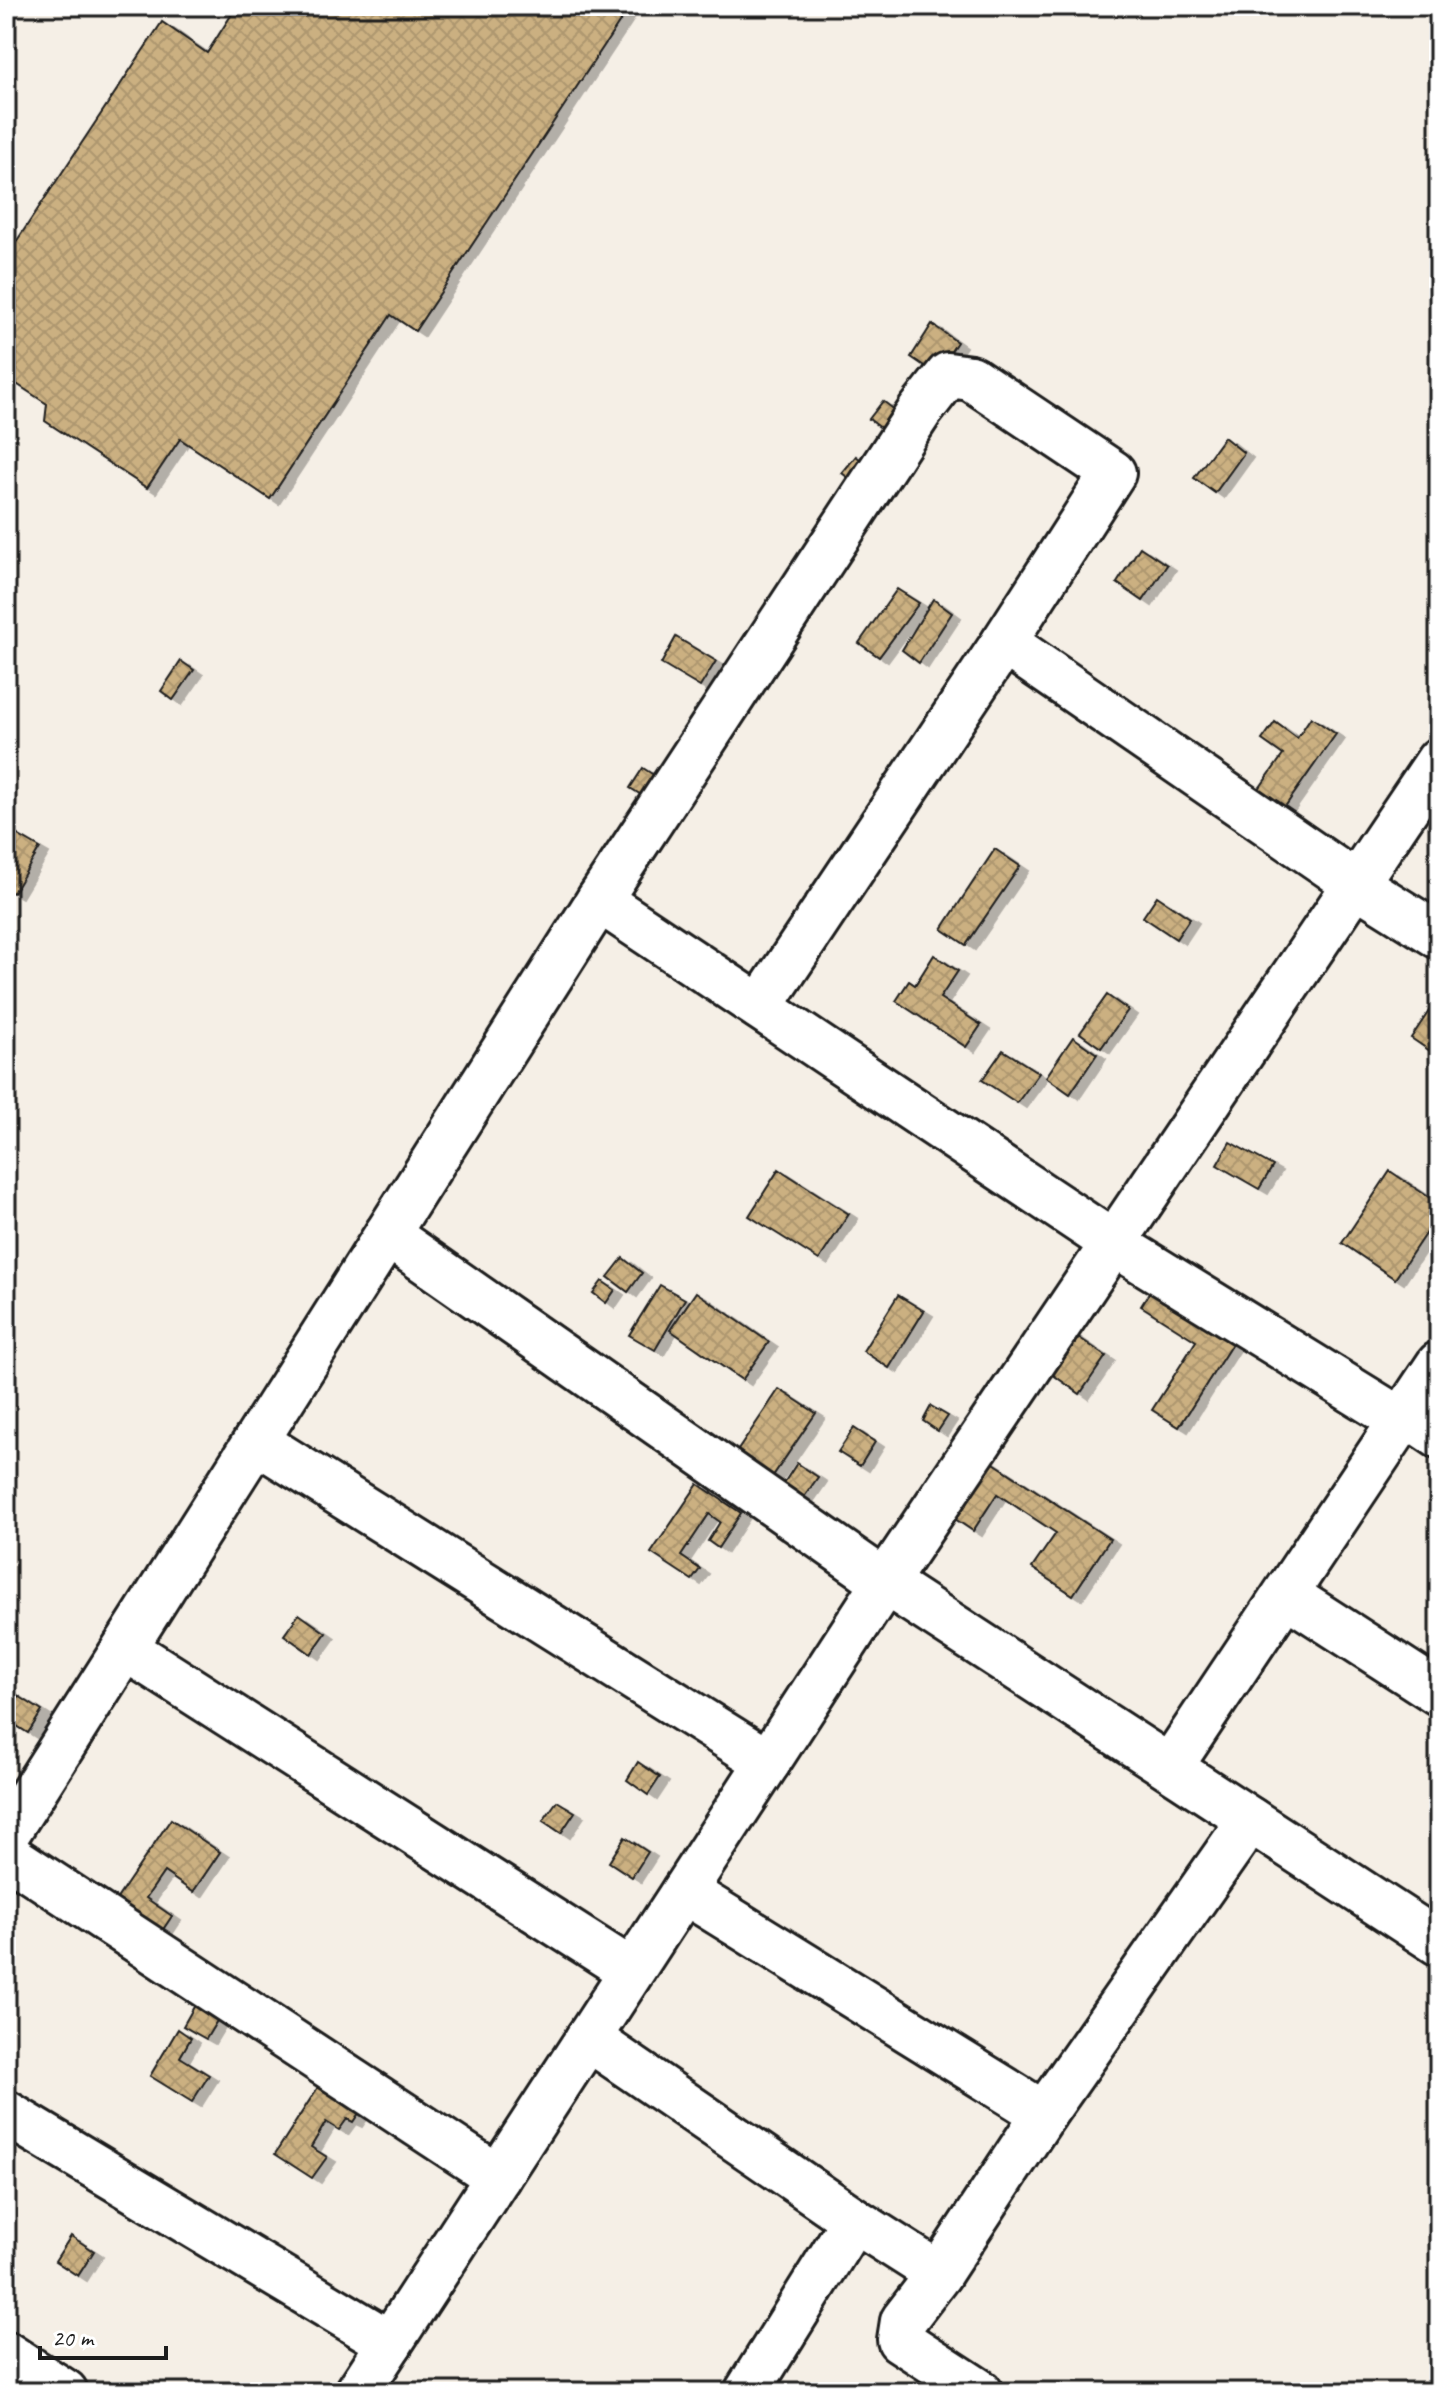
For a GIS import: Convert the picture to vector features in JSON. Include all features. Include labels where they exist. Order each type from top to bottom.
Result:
[{"type":"street","points":[[6,1835],[599,900],[920,411],[948,375],[971,378],[1113,473],[760,1007]]},
{"type":"street","points":[[1004,642],[1356,884],[1439,936]]},
{"type":"street","points":[[358,2392],[885,1582],[1439,760]]},
{"type":"street","points":[[599,900],[1113,1243],[1415,1424]]},
{"type":"street","points":[[387,1234],[885,1582],[1439,1943]]},
{"type":"street","points":[[1170,1767],[1287,1595],[1415,1424],[1439,1364]]},
{"type":"street","points":[[256,1441],[768,1762]]},
{"type":"street","points":[[1287,1595],[1439,1693]]},
{"type":"street","points":[[125,1648],[631,1971]]},
{"type":"street","points":[[980,2392],[900,2340],[903,2321],[939,2274],[1044,2114],[1250,1820]]},
{"type":"street","points":[[6,1854],[498,2177]]},
{"type":"street","points":[[684,1891],[1044,2114]]},
{"type":"street","points":[[588,2038],[854,2220],[939,2274]]},
{"type":"street","points":[[6,2113],[390,2343]]},
{"type":"street","points":[[747,2392],[854,2220]]},
{"type":"street","points":[[6,2354],[65,2392]]},
{"type":"building","points":[[237,6],[612,6],[625,14],[415,331],[391,315],[270,499],[180,439],[147,488],[45,421],[47,404],[6,377],[6,257],[162,22],[207,53]]},
{"type":"building","points":[[932,324],[957,342],[936,374],[911,357]]},
{"type":"building","points":[[883,401],[904,417],[890,435],[869,419]]},
{"type":"building","points":[[1224,437],[1244,453],[1215,493],[1194,478]]},
{"type":"building","points":[[856,456],[873,469],[859,486],[842,473]]},
{"type":"building","points":[[1140,547],[1167,565],[1143,601],[1117,583]]},
{"type":"building","points":[[897,589],[919,603],[879,657],[859,643]]},
{"type":"building","points":[[933,599],[952,613],[919,663],[902,650]]},
{"type":"building","points":[[676,637],[716,661],[700,687],[661,664]]},
{"type":"building","points":[[181,661],[194,670],[173,700],[161,691]]},
{"type":"building","points":[[1311,717],[1336,734],[1284,808],[1258,790],[1283,755],[1262,740],[1275,722],[1297,738]]},
{"type":"building","points":[[643,768],[660,779],[648,799],[630,788]]},
{"type":"building","points":[[16,834],[40,848],[13,893],[6,889],[6,850]]},
{"type":"building","points":[[995,849],[1020,866],[966,945],[942,929]]},
{"type":"building","points":[[1157,896],[1190,918],[1176,939],[1143,917]]},
{"type":"building","points":[[934,955],[958,971],[940,998],[981,1025],[966,1047],[896,1001],[909,981],[915,985]]},
{"type":"building","points":[[1107,995],[1128,1010],[1101,1048],[1080,1033]]},
{"type":"building","points":[[1439,996],[1439,1057],[1411,1038]]},
{"type":"building","points":[[1073,1037],[1097,1054],[1070,1094],[1046,1077]]},
{"type":"building","points":[[1003,1050],[1039,1073],[1017,1103],[982,1080]]},
{"type":"building","points":[[1230,1142],[1273,1166],[1259,1189],[1217,1165]]},
{"type":"building","points":[[779,1169],[849,1214],[819,1260],[749,1216]]},
{"type":"building","points":[[1390,1171],[1439,1204],[1439,1213],[1395,1279],[1342,1243]]},
{"type":"building","points":[[623,1258],[642,1273],[628,1292],[608,1277]]},
{"type":"building","points":[[602,1281],[615,1290],[606,1303],[593,1293]]},
{"type":"building","points":[[1155,1284],[1237,1336],[1179,1427],[1152,1410],[1196,1341],[1141,1306]]},
{"type":"building","points":[[660,1285],[685,1299],[655,1350],[629,1335]]},
{"type":"building","points":[[696,1292],[769,1342],[742,1380],[670,1330]]},
{"type":"building","points":[[898,1295],[924,1311],[889,1368],[863,1351]]},
{"type":"building","points":[[1068,1330],[1106,1356],[1080,1394],[1042,1367]]},
{"type":"building","points":[[779,1389],[816,1413],[768,1483],[732,1459]]},
{"type":"building","points":[[931,1406],[948,1416],[938,1431],[923,1421]]},
{"type":"building","points":[[854,1428],[875,1442],[860,1466],[838,1452]]},
{"type":"building","points":[[983,1456],[1110,1539],[1073,1595],[1032,1568],[1056,1533],[997,1494],[973,1531],[946,1513]]},
{"type":"building","points":[[797,1463],[818,1477],[804,1497],[784,1483]]},
{"type":"building","points":[[698,1484],[741,1513],[718,1548],[708,1541],[720,1522],[709,1514],[681,1556],[700,1569],[692,1580],[651,1553]]},
{"type":"building","points":[[299,1614],[326,1633],[311,1654],[284,1635]]},
{"type":"building","points":[[6,1688],[42,1711],[28,1733],[6,1719]]},
{"type":"building","points":[[638,1762],[660,1777],[648,1795],[627,1780]]},
{"type":"building","points":[[557,1801],[575,1812],[561,1833],[543,1821]]},
{"type":"building","points":[[171,1819],[220,1852],[193,1892],[164,1872],[146,1898],[172,1916],[158,1937],[112,1906]]},
{"type":"building","points":[[625,1837],[648,1852],[632,1877],[609,1862]]},
{"type":"building","points":[[195,2005],[218,2019],[206,2039],[183,2026]]},
{"type":"building","points":[[178,2029],[191,2038],[180,2057],[209,2075],[192,2102],[150,2076]]},
{"type":"building","points":[[322,2081],[363,2107],[353,2122],[347,2119],[339,2130],[326,2122],[311,2147],[327,2157],[312,2178],[275,2154]]},
{"type":"building","points":[[71,2236],[94,2251],[78,2276],[55,2261]]}]
